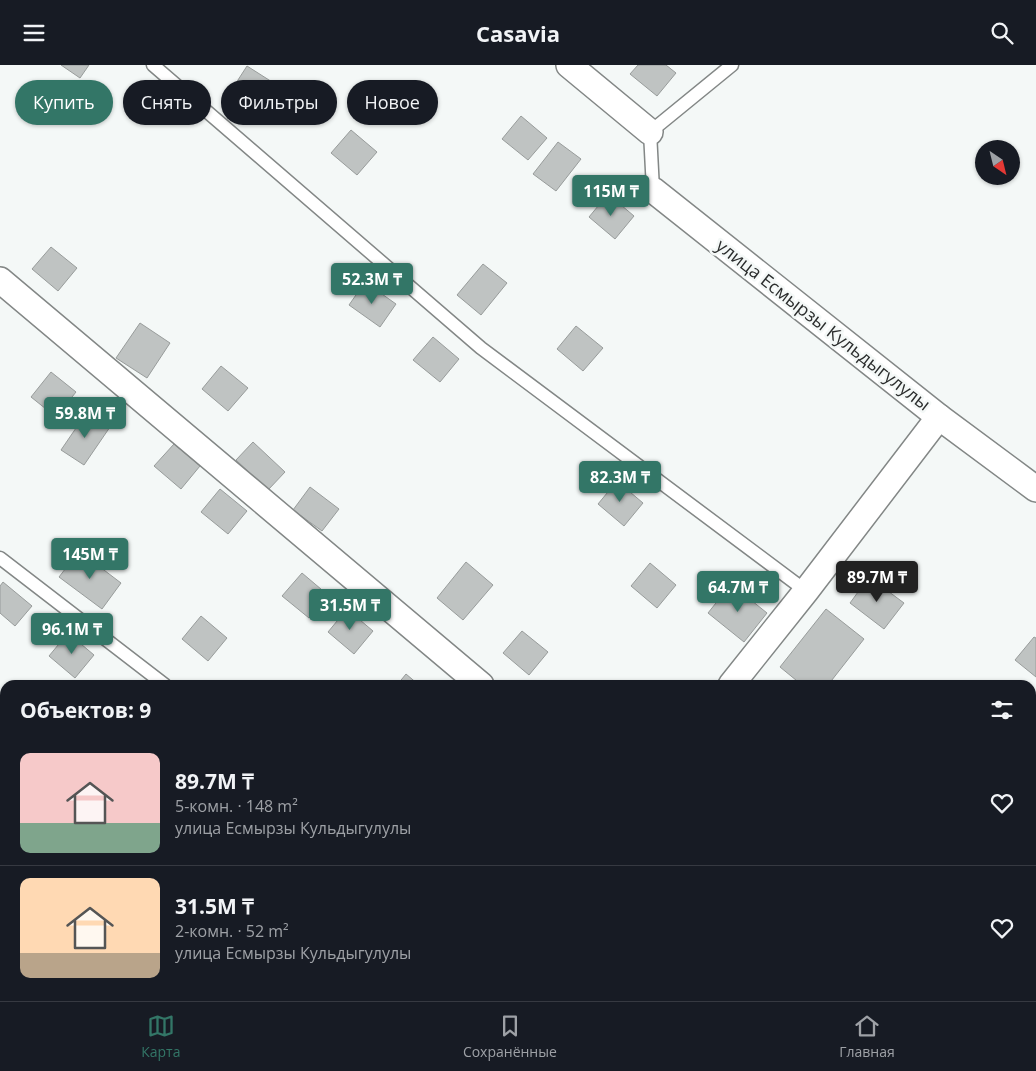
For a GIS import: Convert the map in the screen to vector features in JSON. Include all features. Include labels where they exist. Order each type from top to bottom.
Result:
[{"type":"street","points":[[569,65],[650,132]]},
{"type":"street","name":"улица Есмырзы Кульдыгулулы","points":[[653,191],[939,417],[806,591],[735,680]]},
{"type":"street","points":[[0,280],[475,680]]},
{"type":"street","points":[[939,417],[1036,489]]},
{"type":"lane","points":[[153,65],[481,348],[806,591]]},
{"type":"lane","points":[[653,191],[650,132],[732,65]]},
{"type":"lane","points":[[0,558],[159,680]]},
{"type":"building","points":[[61,65],[89,65],[80,78]]},
{"type":"building","points":[[638,65],[666,65],[676,73],[657,96],[630,74]]},
{"type":"building","points":[[247,66],[269,80],[238,80]]},
{"type":"building","points":[[521,116],[547,138],[528,160],[502,139]]},
{"type":"building","points":[[351,130],[377,152],[357,175],[331,153]]},
{"type":"building","points":[[558,142],[581,159],[556,191],[533,174]]},
{"type":"building","points":[[608,194],[634,216],[615,239],[589,217]]},
{"type":"building","points":[[51,247],[77,268],[58,291],[32,269]]},
{"type":"building","points":[[483,264],[507,283],[481,315],[457,295]]},
{"type":"building","points":[[365,282],[396,304],[380,327],[349,305]]},
{"type":"building","points":[[140,323],[170,343],[147,378],[116,358]]},
{"type":"building","points":[[576,326],[603,348],[583,371],[557,349]]},
{"type":"building","points":[[433,337],[459,359],[440,382],[413,360]]},
{"type":"building","points":[[221,366],[248,388],[228,411],[202,389]]},
{"type":"building","points":[[51,372],[76,392],[56,417],[31,397]]},
{"type":"building","points":[[87,412],[110,427],[84,465],[61,450]]},
{"type":"building","points":[[253,442],[285,472],[268,490],[236,460]]},
{"type":"building","points":[[174,444],[200,466],[181,489],[154,466]]},
{"type":"building","points":[[617,481],[643,503],[624,526],[598,504]]},
{"type":"building","points":[[310,487],[339,509],[322,531],[293,510]]},
{"type":"building","points":[[220,489],[247,511],[228,534],[201,512]]},
{"type":"building","points":[[79,551],[121,583],[102,609],[59,577]]},
{"type":"building","points":[[466,562],[493,585],[463,620],[437,598]]},
{"type":"building","points":[[650,563],[676,585],[657,608],[631,586]]},
{"type":"building","points":[[302,573],[328,595],[309,618],[282,596]]},
{"type":"building","points":[[869,577],[904,603],[884,629],[850,603]]},
{"type":"building","points":[[3,582],[32,606],[15,626],[0,613],[0,586]]},
{"type":"building","points":[[731,584],[767,613],[744,642],[708,613]]},
{"type":"building","points":[[347,609],[373,631],[354,654],[328,632]]},
{"type":"building","points":[[826,609],[864,639],[832,680],[796,680],[780,667]]},
{"type":"building","points":[[201,616],[227,638],[208,661],[182,639]]},
{"type":"building","points":[[522,631],[548,652],[529,675],[503,653]]},
{"type":"building","points":[[68,633],[94,655],[75,678],[49,656]]},
{"type":"building","points":[[1034,637],[1036,638],[1036,677],[1015,660]]},
{"type":"building","points":[[406,674],[413,680],[401,680]]}]
